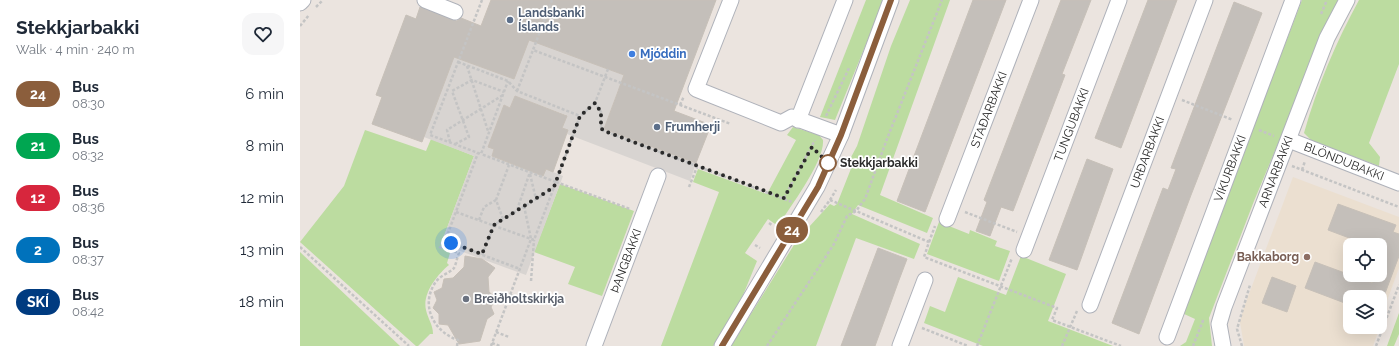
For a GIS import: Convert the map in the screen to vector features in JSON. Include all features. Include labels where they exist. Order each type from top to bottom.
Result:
[{"type":"street","points":[[300,3],[303,0]]},
{"type":"street","points":[[424,0],[456,12]]},
{"type":"street","points":[[731,0],[696,89],[781,123],[792,117],[841,135]]},
{"type":"street","points":[[798,120],[845,0]]},
{"type":"street","points":[[722,346],[813,195],[841,135],[891,0]]},
{"type":"street","name":"STAÐARBAKKI","points":[[949,213],[1031,0]]},
{"type":"street","name":"TUNGUBAKKI","points":[[1026,243],[1119,0]]},
{"type":"street","name":"URÐARBAKKI","points":[[1090,305],[1205,0]]},
{"type":"street","name":"VÍKURBAKKI","points":[[1167,337],[1294,0]]},
{"type":"street","name":"ARNARBAKKI","points":[[1223,346],[1219,324],[1282,138],[1327,38],[1346,0]]},
{"type":"street","name":"BLÖNDUBAKKI","points":[[1282,138],[1399,183]]},
{"type":"street","name":"ÞANGBAKKI","points":[[594,346],[658,176]]},
{"type":"street","points":[[900,346],[925,280]]},
{"type":"path","points":[[482,0],[430,135],[644,214]]},
{"type":"path","points":[[517,91],[552,0]]},
{"type":"path","points":[[767,346],[834,244],[847,216],[856,211],[865,199],[942,0]]},
{"type":"path","points":[[533,50],[731,124]]},
{"type":"path","points":[[458,62],[508,81],[517,91],[580,116]]},
{"type":"path","points":[[467,65],[488,132]]},
{"type":"path","points":[[500,346],[491,344],[520,269],[556,182],[580,116],[595,103],[608,69]]},
{"type":"path","points":[[448,90],[452,91],[472,80]]},
{"type":"path","points":[[472,80],[504,93]]},
{"type":"path","points":[[446,241],[508,81]]},
{"type":"path","points":[[452,91],[469,137],[454,144]]},
{"type":"path","points":[[450,143],[447,130],[504,93]]},
{"type":"path","points":[[1169,95],[1282,138]]},
{"type":"path","points":[[595,103],[601,112],[601,128],[604,131],[794,203]]},
{"type":"path","points":[[784,198],[818,135]]},
{"type":"path","points":[[479,220],[484,207],[496,200],[509,165]]},
{"type":"path","points":[[689,188],[697,167]]},
{"type":"path","points":[[1302,170],[1399,207]]},
{"type":"path","points":[[530,173],[536,199]]},
{"type":"path","points":[[517,211],[530,173]]},
{"type":"path","points":[[482,254],[494,225],[554,187]]},
{"type":"path","points":[[814,214],[820,213],[836,190]]},
{"type":"path","points":[[496,200],[503,219]]},
{"type":"path","points":[[830,200],[929,242],[924,257],[1057,308],[1052,320],[1121,346]]},
{"type":"path","points":[[524,206],[533,240],[531,281]]},
{"type":"path","points":[[456,212],[533,240]]},
{"type":"path","points":[[949,213],[1026,243],[1010,259],[977,346]]},
{"type":"path","points":[[769,223],[773,226]]},
{"type":"path","points":[[457,346],[458,340],[443,333],[435,324],[429,304],[435,282],[446,272],[454,269],[459,253],[440,247],[443,240],[520,269]]},
{"type":"path","points":[[756,245],[760,248]]},
{"type":"path","points":[[300,247],[409,346]]},
{"type":"path","points":[[1242,346],[1237,329],[1250,284]]},
{"type":"path","points":[[1376,346],[1399,285]]},
{"type":"path","points":[[510,295],[523,300]]},
{"type":"path","points":[[1062,346],[1076,311],[1090,305]]},
{"type":"path","points":[[909,323],[968,346]]},
{"type":"path","points":[[496,332],[509,337]]},
{"type":"shaded area","points":[[544,0],[541,44],[679,96],[674,111],[618,90],[604,129],[696,163],[690,181],[567,134],[568,130],[562,128],[566,115],[515,96],[510,108],[504,106],[492,156],[543,175],[546,169],[563,176],[526,275],[441,244],[474,156],[424,137],[454,56]]},
{"type":"shaded area","name":"Bakkaborg","points":[[1293,177],[1399,217],[1399,268],[1387,301],[1387,290],[1343,290],[1343,334],[1377,334],[1373,346],[1244,346],[1240,322],[1243,310]]},
{"type":"green space","points":[[866,0],[884,0],[835,120],[820,117]]},
{"type":"green space","points":[[910,0],[950,0],[880,195],[933,218],[927,233],[858,205],[852,214],[920,244],[914,259],[856,238],[816,346],[731,346],[797,240],[830,204],[834,206],[837,204],[854,161],[850,159],[857,146],[891,46]]},
{"type":"green space","points":[[1302,0],[1338,0],[1254,201],[1209,318],[1212,346],[1180,346],[1186,342],[1195,319],[1182,313]]},
{"type":"green space","points":[[1359,0],[1399,0],[1399,64],[1369,143],[1380,157],[1379,166],[1312,141],[1304,133],[1328,65]]},
{"type":"green space","points":[[793,127],[819,135],[823,140],[822,149],[806,184],[778,226],[768,219],[745,253],[757,261],[739,305],[713,346],[661,346],[719,192],[693,182],[698,169],[767,194],[796,140],[787,135]]},
{"type":"green space","points":[[365,130],[426,151],[431,139],[474,156],[441,244],[450,253],[447,263],[449,265],[440,273],[432,284],[426,297],[426,310],[433,334],[430,334],[418,346],[416,346],[300,242],[344,186]]},
{"type":"green space","points":[[560,184],[634,211],[602,296],[568,284],[575,267],[534,252]]},
{"type":"green space","points":[[939,222],[969,234],[970,230],[997,241],[995,246],[1010,251],[999,281],[927,254]]},
{"type":"green space","points":[[300,252],[400,346],[300,346]]},
{"type":"green space","points":[[1021,256],[1066,274],[1048,321],[1113,346],[983,346],[924,323],[930,306],[945,312],[958,277],[1006,295]]},
{"type":"green space","points":[[1399,313],[1399,334],[1394,346],[1387,346]]},
{"type":"building","points":[[491,0],[716,0],[674,111],[711,125],[696,163],[604,129],[624,75],[529,40],[514,79],[454,57],[422,142],[372,124],[382,97],[376,95],[406,15],[416,19],[420,7],[452,20],[457,21],[461,18],[481,26]]},
{"type":"building","points":[[973,0],[1006,0],[925,212],[897,201]]},
{"type":"building","points":[[1061,0],[1091,0],[1062,74],[1065,75],[1013,211],[1001,207],[990,236],[976,231],[987,202],[984,200]]},
{"type":"building","points":[[1148,0],[1177,0],[1121,148],[1095,138]]},
{"type":"building","points":[[1234,2],[1262,13],[1139,334],[1112,323],[1163,188],[1168,190],[1176,169],[1171,168]]},
{"type":"building","points":[[515,96],[567,116],[562,128],[568,130],[553,172],[546,169],[543,176],[492,156],[494,149],[488,147],[504,105],[510,108]]},
{"type":"building","points":[[1087,159],[1113,169],[1077,270],[1049,260]]},
{"type":"building","points":[[1338,204],[1396,225],[1393,232],[1399,234],[1399,256],[1386,290],[1343,290],[1343,302],[1305,288],[1315,262],[1343,272],[1343,282],[1387,282],[1387,238],[1349,238],[1328,230]]},
{"type":"building","points":[[878,248],[907,259],[875,346],[841,346]]},
{"type":"building","name":"Breiðholtskirkja","points":[[465,256],[482,259],[495,268],[488,277],[489,292],[496,298],[491,307],[494,314],[487,319],[480,341],[459,344],[448,325],[439,324],[439,314],[433,308],[437,300],[434,292],[442,288],[444,279],[453,278],[464,267]]},
{"type":"building","points":[[1272,277],[1296,286],[1287,312],[1262,303]]},
{"type":"bus line","name":"24","points":[[722,346],[744,307],[818,187],[841,135],[891,0]]},
{"type":"place","name":"Landsbanki Íslands","points":[[510,20]]},
{"type":"place","name":"Mjóddin","points":[[632,54]]},
{"type":"place","name":"Frumherji","points":[[657,127]]},
{"type":"place","name":"Stekkjarbakki","points":[[828,163]]},
{"type":"place","name":"Bakkaborg","points":[[1307,257]]},
{"type":"place","name":"Breiðholtskirkja","points":[[466,299]]},
{"type":"route","points":[[451,243],[482,254],[494,225],[554,187],[580,116],[595,103],[601,112],[601,128],[604,131],[784,198],[812,147],[828,163]]}]
